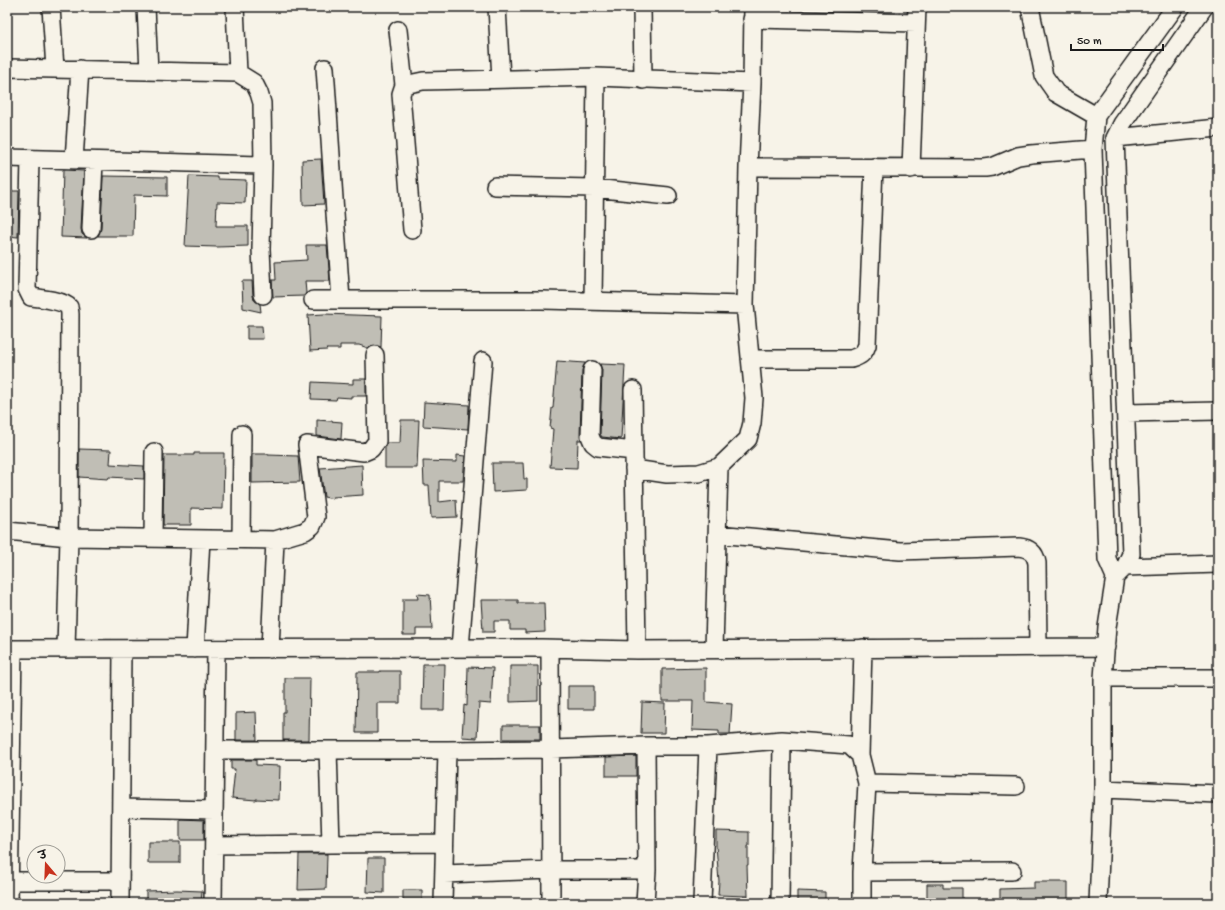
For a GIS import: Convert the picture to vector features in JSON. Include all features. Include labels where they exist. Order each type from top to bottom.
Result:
[{"type":"street","points":[[51,7],[55,69]]},
{"type":"street","points":[[146,7],[149,71]]},
{"type":"street","points":[[235,7],[238,73]]},
{"type":"street","points":[[497,7],[501,79]]},
{"type":"street","points":[[642,7],[643,80]]},
{"type":"street","points":[[1030,7],[1044,76],[1056,93],[1096,116]]},
{"type":"street","points":[[1175,7],[1096,116],[1093,149],[1107,560],[1120,572],[1218,564]]},
{"type":"street","points":[[1098,903],[1103,789],[1103,678],[1107,627],[1120,572],[1131,554],[1115,138],[1122,124],[1204,7]]},
{"type":"street","points":[[634,469],[667,474],[699,473],[719,467],[748,439],[752,423],[754,398],[745,305],[748,166],[752,83],[752,13],[916,15],[911,168]]},
{"type":"street","points":[[398,30],[404,85],[401,94],[412,230]]},
{"type":"street","points":[[7,68],[238,73],[254,83],[262,103],[263,165],[261,249],[263,295]]},
{"type":"street","points":[[324,68],[340,300]]},
{"type":"street","points":[[74,160],[80,69]]},
{"type":"street","points":[[593,301],[596,77]]},
{"type":"street","points":[[404,85],[423,81],[596,77],[752,83]]},
{"type":"street","points":[[1115,138],[1218,128]]},
{"type":"street","points":[[748,166],[985,168],[992,167],[1018,156],[1093,149]]},
{"type":"street","points":[[7,158],[263,165]]},
{"type":"street","points":[[30,159],[27,289],[31,297],[43,298],[66,304],[69,308],[70,314],[69,537],[66,649]]},
{"type":"street","points":[[92,229],[94,161]]},
{"type":"street","points":[[750,359],[852,359],[859,357],[865,352],[868,345],[874,167]]},
{"type":"street","points":[[495,186],[594,188],[668,196]]},
{"type":"street","points":[[313,300],[542,300],[745,305]]},
{"type":"street","points":[[7,531],[69,537],[275,540],[305,531],[312,526],[316,516],[307,445],[364,452],[371,449],[377,441],[375,355]]},
{"type":"street","points":[[460,648],[483,361]]},
{"type":"street","points":[[592,370],[590,436],[593,443],[598,447],[634,451]]},
{"type":"street","points":[[633,390],[637,650]]},
{"type":"street","points":[[1126,413],[1218,411]]},
{"type":"street","points":[[242,434],[242,539]]},
{"type":"street","points":[[153,538],[154,452]]},
{"type":"street","points":[[714,649],[719,467]]},
{"type":"street","points":[[717,534],[900,551],[1025,548],[1032,551],[1036,557],[1037,563],[1038,647]]},
{"type":"street","points":[[195,649],[201,539]]},
{"type":"street","points":[[270,648],[275,540]]},
{"type":"street","points":[[9,903],[10,649],[460,648],[637,650],[1106,647]]},
{"type":"street","points":[[862,903],[862,872],[867,783],[860,755],[863,648]]},
{"type":"street","points":[[120,903],[122,649]]},
{"type":"street","points":[[213,903],[216,649]]},
{"type":"street","points":[[550,649],[551,903]]},
{"type":"street","points":[[1103,678],[1218,678]]},
{"type":"street","points":[[215,750],[551,749],[708,746],[782,740],[849,745],[860,755]]},
{"type":"street","points":[[780,903],[782,740]]},
{"type":"street","points":[[645,903],[647,870],[646,746]]},
{"type":"street","points":[[702,903],[708,746]]},
{"type":"street","points":[[328,750],[332,844]]},
{"type":"street","points":[[443,903],[447,750]]},
{"type":"street","points":[[867,783],[1016,786]]},
{"type":"street","points":[[1103,789],[1218,794]]},
{"type":"street","points":[[121,808],[214,810]]},
{"type":"street","points":[[214,845],[444,843]]},
{"type":"street","points":[[444,874],[551,870],[647,870]]},
{"type":"street","points":[[862,872],[1012,871]]},
{"type":"street","points":[[8,881],[120,881]]},
{"type":"building","points":[[321,159],[324,204],[303,205],[302,160]]},
{"type":"building","points":[[63,170],[84,171],[81,229],[82,234],[87,238],[61,237]]},
{"type":"building","points":[[103,176],[167,177],[167,196],[134,195],[133,236],[98,236],[101,229]]},
{"type":"building","points":[[189,176],[246,180],[245,203],[217,202],[216,226],[248,226],[248,246],[185,246]]},
{"type":"building","points":[[7,191],[19,191],[18,237],[7,236]]},
{"type":"building","points":[[306,245],[327,245],[330,281],[305,281],[306,293],[304,296],[273,297],[272,280],[276,280],[275,262],[307,260]]},
{"type":"building","points":[[242,281],[252,281],[253,296],[255,301],[260,304],[261,312],[243,308]]},
{"type":"building","points":[[324,314],[382,316],[381,347],[374,345],[368,348],[359,345],[340,345],[340,349],[310,351],[308,315]]},
{"type":"building","points":[[247,326],[262,326],[263,339],[247,339]]},
{"type":"building","points":[[557,361],[585,363],[582,370],[581,440],[578,440],[577,468],[550,467],[553,429],[550,428]]},
{"type":"building","points":[[600,364],[625,365],[621,439],[602,437],[600,434],[602,370]]},
{"type":"building","points":[[353,379],[366,379],[366,396],[351,396],[351,398],[337,397],[336,400],[311,399],[312,382],[353,384]]},
{"type":"building","points":[[424,402],[469,405],[468,429],[423,426]]},
{"type":"building","points":[[317,420],[342,422],[341,439],[317,436]]},
{"type":"building","points":[[401,420],[419,420],[417,468],[385,468],[386,443],[400,443]]},
{"type":"building","points":[[79,449],[111,450],[110,464],[144,466],[144,479],[79,477]]},
{"type":"building","points":[[194,453],[224,453],[223,509],[191,508],[191,525],[163,525],[164,455],[194,455]]},
{"type":"building","points":[[252,454],[298,456],[300,482],[252,483]]},
{"type":"building","points":[[457,455],[465,456],[463,481],[439,481],[439,502],[456,500],[457,517],[431,518],[429,485],[424,485],[423,461],[457,462]]},
{"type":"building","points":[[492,463],[523,463],[524,479],[527,479],[527,490],[493,492]]},
{"type":"building","points":[[362,465],[363,495],[333,497],[333,499],[324,497],[320,468]]},
{"type":"building","points":[[417,594],[430,595],[432,629],[416,629],[416,635],[403,635],[403,599],[418,599]]},
{"type":"building","points":[[481,600],[518,600],[518,603],[544,603],[545,632],[525,633],[525,630],[510,630],[510,621],[494,621],[494,632],[483,632]]},
{"type":"building","points":[[423,664],[445,664],[444,710],[422,710]]},
{"type":"building","points":[[510,666],[538,666],[538,701],[510,702]]},
{"type":"building","points":[[468,667],[493,668],[491,704],[479,703],[477,738],[462,737],[464,705],[467,706]]},
{"type":"building","points":[[706,668],[706,702],[732,704],[730,734],[719,734],[719,731],[692,730],[693,701],[662,701],[662,669]]},
{"type":"building","points":[[400,671],[400,703],[377,703],[377,733],[356,733],[357,672]]},
{"type":"building","points":[[285,678],[310,678],[309,740],[283,740]]},
{"type":"building","points":[[568,686],[594,686],[594,709],[568,709]]},
{"type":"building","points":[[642,702],[665,703],[664,733],[641,733]]},
{"type":"building","points":[[256,712],[257,740],[236,740],[236,713]]},
{"type":"building","points":[[503,725],[540,725],[540,739],[503,739]]},
{"type":"building","points":[[636,756],[636,776],[606,776],[606,757]]},
{"type":"building","points":[[231,760],[256,760],[256,765],[280,766],[279,800],[232,798],[235,769],[231,769]]},
{"type":"building","points":[[180,819],[204,820],[204,840],[180,840]]},
{"type":"building","points":[[716,831],[749,832],[747,865],[748,896],[718,895],[719,881]]},
{"type":"building","points":[[148,842],[180,842],[180,863],[148,863]]},
{"type":"building","points":[[299,854],[327,854],[326,889],[298,890]]},
{"type":"building","points":[[368,858],[384,858],[384,893],[367,892]]},
{"type":"building","points":[[1034,882],[1068,882],[1068,903],[1000,903],[1000,889],[1034,888]]},
{"type":"building","points":[[927,884],[943,884],[943,888],[962,888],[962,903],[927,903]]},
{"type":"building","points":[[403,890],[422,890],[422,903],[403,903]]},
{"type":"building","points":[[146,891],[202,891],[201,903],[146,903]]},
{"type":"building","points":[[797,891],[825,892],[825,903],[797,903]]}]
